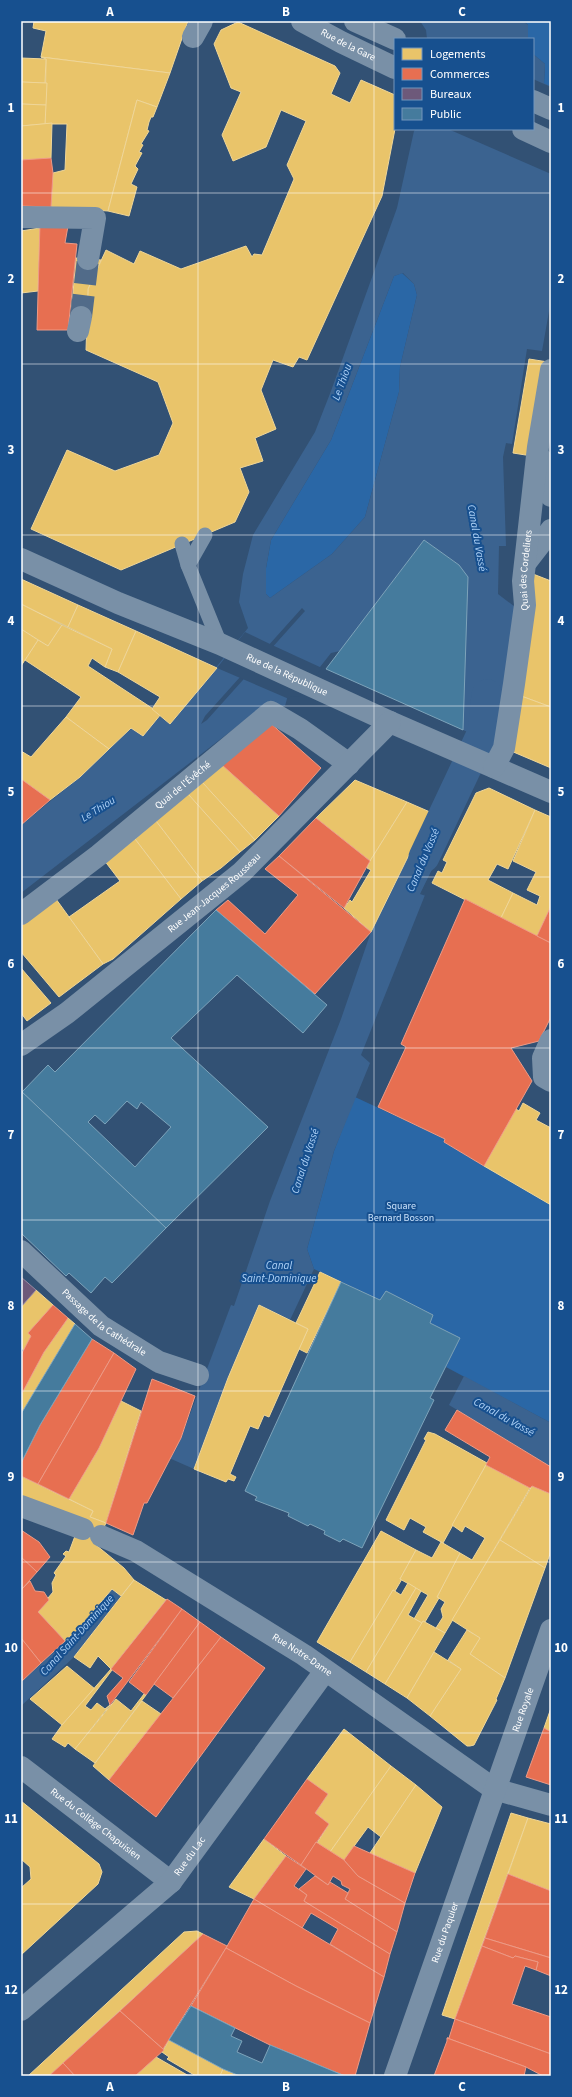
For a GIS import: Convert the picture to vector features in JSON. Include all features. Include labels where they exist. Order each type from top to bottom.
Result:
[{"type":"street","name":"Rue de la Gare","points":[[302,21],[394,68]]},
{"type":"street","points":[[355,21],[394,39]]},
{"type":"street","points":[[534,101],[551,109]]},
{"type":"street","points":[[525,130],[551,142]]},
{"type":"street","points":[[21,217],[95,218],[88,259]]},
{"type":"street","name":"Quai des Cordeliers","points":[[493,766],[504,748],[514,684],[525,605],[524,581],[538,447],[551,370]]},
{"type":"street","points":[[538,447],[551,496]]},
{"type":"street","points":[[527,561],[551,530]]},
{"type":"street","name":"Rue de la République","points":[[21,559],[118,603],[226,646],[314,685],[390,722],[550,790]]},
{"type":"street","name":"Quai de l'Évêché","points":[[21,914],[105,850],[271,712],[300,728],[349,764]]},
{"type":"street","name":"Rue Jean-Jacques Rousseau","points":[[21,1046],[67,1013],[242,872],[390,722]]},
{"type":"street","points":[[551,1040],[543,1058],[544,1077],[551,1081]]},
{"type":"street","name":"Passage de la Cathédrale","points":[[21,1251],[101,1326],[159,1362],[198,1375]]},
{"type":"street","name":"Rue Notre-Dame","points":[[21,1506],[92,1532],[136,1551],[304,1655],[494,1789],[551,1805]]},
{"type":"street","name":"Rue Royale","points":[[494,1789],[551,1630]]},
{"type":"street","name":"Rue du Lac","points":[[21,2010],[171,1882],[325,1671]]},
{"type":"street","name":"Rue du Collège Chapuisien","points":[[21,1767],[171,1882]]},
{"type":"street","name":"Rue du Paquier","points":[[395,2076],[494,1789]]},
{"type":"lane","points":[[188,565],[205,535]]},
{"type":"lane","points":[[182,544],[188,565],[226,646]]},
{"type":"green space","points":[[524,21],[551,21],[551,87],[544,84],[545,64],[534,55],[534,38],[528,38],[528,25]]},
{"type":"green space","points":[[402,273],[414,284],[417,295],[400,367],[399,392],[365,517],[332,554],[270,598],[266,594],[266,568],[271,540],[331,440],[394,276]]},
{"type":"green space","name":"Square Bernard Bosson","points":[[355,1097],[445,1139],[444,1142],[551,1205],[551,1423],[446,1367],[460,1338],[430,1323],[433,1315],[386,1291],[380,1300],[314,1269],[307,1249],[334,1151]]},
{"type":"water","points":[[420,21],[523,21],[528,25],[528,38],[427,38],[426,30]]},
{"type":"water","name":"Le Thiou","points":[[534,55],[545,64],[544,83],[551,87],[551,300],[542,351],[527,349],[512,444],[506,443],[503,457],[506,546],[499,546],[498,594],[519,610],[500,746],[463,730],[459,565],[424,540],[340,651],[331,653],[298,695],[288,695],[285,706],[272,706],[257,711],[21,893],[21,825],[80,777],[131,728],[143,736],[159,716],[170,724],[248,628],[239,602],[243,574],[253,535],[315,432],[397,208],[414,131],[534,130]],"holes":[[[403,273],[414,284],[417,295],[400,367],[399,392],[365,517],[332,554],[270,598],[266,594],[266,568],[271,540],[331,440],[394,276]],[[302,608],[305,611],[207,720],[201,724],[205,716]]]},
{"type":"water","name":"Canal Saint-Dominique","points":[[430,812],[455,823],[421,893],[425,895],[361,1055],[370,1063],[334,1151],[307,1249],[314,1269],[290,1320],[259,1306],[228,1378],[194,1469],[169,1458],[181,1438],[231,1305],[234,1306],[270,1201],[341,1019],[371,932]]},
{"type":"water","points":[[464,1376],[551,1423],[551,1467],[449,1405]]},
{"type":"water","name":"Canal Saint-Dominique","points":[[112,1589],[121,1596],[74,1657],[21,1706],[21,1682],[79,1628]]},
{"type":"pier","points":[[534,79],[551,87],[551,174],[450,130],[534,130]]},
{"type":"pier","points":[[245,632],[322,668],[300,696],[290,697],[289,699],[217,668]]},
{"type":"pier","points":[[431,810],[456,821],[457,824],[423,893],[426,896],[420,894],[455,823],[430,812]]},
{"type":"building: Logements","points":[[34,21],[188,21],[170,73],[41,57],[46,31],[33,28]]},
{"type":"building: Logements","points":[[238,22],[335,66],[340,73],[331,94],[350,103],[361,80],[394,95],[395,130],[382,196],[307,360],[299,357],[293,367],[273,360],[261,390],[276,429],[255,438],[263,461],[240,468],[249,492],[235,522],[121,570],[31,529],[67,450],[115,471],[159,455],[173,423],[158,382],[86,350],[88,289],[106,250],[134,264],[140,251],[181,269],[246,246],[252,257],[254,254],[262,255],[294,179],[287,165],[306,121],[281,110],[266,147],[233,161],[222,135],[241,92],[231,88],[214,44],[221,30]]},
{"type":"building: Logements","points":[[41,57],[170,73],[157,107],[137,100],[108,211],[51,207],[53,173],[65,170],[67,124],[45,124],[46,59]]},
{"type":"building: Logements","points":[[21,58],[46,59],[45,83],[21,82]]},
{"type":"building: Logements","points":[[21,82],[47,83],[46,105],[21,104]]},
{"type":"building: Logements","points":[[137,100],[157,107],[149,122],[147,130],[149,131],[141,144],[143,145],[139,152],[142,153],[135,166],[138,169],[131,184],[137,187],[129,216],[108,211]]},
{"type":"building: Logements","points":[[21,104],[46,105],[45,124],[21,126]]},
{"type":"building: Logements","points":[[52,123],[51,158],[21,161],[21,126]]},
{"type":"building: Logements","points":[[40,228],[38,291],[21,293],[21,231]]},
{"type":"building: Logements","points":[[76,258],[101,260],[88,289],[87,317],[71,316]]},
{"type":"building: Logements","points":[[529,359],[548,362],[532,456],[513,453]]},
{"type":"building: Logements","points":[[533,574],[551,581],[551,707],[513,693]]},
{"type":"building: Logements","points":[[21,579],[78,605],[68,627],[21,604]]},
{"type":"building: Logements","points":[[21,604],[62,625],[48,646],[21,629]]},
{"type":"building: Logements","points":[[78,605],[136,631],[118,672],[105,667],[112,649],[68,627]]},
{"type":"building: Logements","points":[[62,625],[112,649],[105,667],[92,658],[88,666],[161,714],[143,736],[131,728],[109,749],[66,717],[81,697],[25,660],[38,640],[48,646]]},
{"type":"building: Logements","points":[[21,629],[38,640],[21,666]]},
{"type":"building: Logements","points":[[136,631],[217,668],[170,724],[152,709],[160,697],[118,672]]},
{"type":"building: Logements","points":[[513,693],[551,707],[551,768],[504,748]]},
{"type":"building: Logements","points":[[66,717],[109,749],[80,777],[50,800],[21,779],[21,751],[31,757]]},
{"type":"building: Logements","points":[[221,764],[279,816],[255,840],[202,782]]},
{"type":"building: Logements","points":[[355,780],[407,802],[370,861],[316,818]]},
{"type":"building: Logements","points":[[202,782],[255,840],[240,852],[188,794]]},
{"type":"building: Logements","points":[[489,788],[535,810],[508,869],[497,864],[488,880],[513,893],[501,918],[432,883],[438,871],[442,873],[447,862],[443,860],[476,793]]},
{"type":"building: Logements","points":[[188,794],[240,852],[202,881],[156,821]]},
{"type":"building: Logements","points":[[407,802],[430,812],[371,932],[344,908],[350,900],[352,902],[371,870],[367,868],[370,861]]},
{"type":"building: Logements","points":[[535,810],[551,817],[551,906],[537,936],[501,918],[513,893],[537,905],[540,896],[527,890],[536,872],[513,861]]},
{"type":"building: Logements","points":[[156,821],[202,881],[181,899],[135,839]]},
{"type":"building: Logements","points":[[135,839],[181,899],[113,959],[103,964],[69,917],[120,881],[104,860]]},
{"type":"building: Logements","points":[[56,899],[103,964],[59,997],[21,952],[21,926]]},
{"type":"building: Logements","points":[[21,968],[51,1003],[27,1021],[21,1013]]},
{"type":"building: Logements","points":[[523,1103],[540,1113],[536,1120],[551,1128],[551,1205],[484,1166],[516,1109],[519,1111]]},
{"type":"building: Logements","points":[[320,1272],[341,1282],[307,1353],[299,1349],[308,1329],[296,1323]]},
{"type":"building: Logements","points":[[36,1290],[53,1305],[28,1333],[31,1336],[24,1350],[21,1348],[21,1307]]},
{"type":"building: Logements","points":[[259,1305],[308,1329],[269,1417],[264,1415],[258,1429],[250,1426],[230,1474],[236,1477],[234,1481],[228,1479],[226,1482],[194,1469],[228,1378]]},
{"type":"building: Logements","points":[[68,1318],[75,1324],[21,1414],[21,1395],[44,1352]]},
{"type":"building: Logements","points":[[121,1401],[141,1411],[106,1523],[90,1517],[93,1511],[69,1499],[99,1448]]},
{"type":"building: Logements","points":[[428,1432],[435,1434],[487,1463],[443,1543],[423,1532],[426,1527],[410,1518],[404,1530],[386,1520],[426,1440],[424,1439]]},
{"type":"building: Logements","points":[[486,1465],[530,1488],[445,1633],[436,1628],[443,1617],[441,1609],[445,1602],[437,1597],[460,1553],[472,1560],[485,1538],[465,1526],[462,1532],[452,1525]]},
{"type":"building: Logements","points":[[21,1476],[93,1511],[90,1517],[106,1523],[97,1541],[21,1499]]},
{"type":"building: Logements","points":[[532,1486],[551,1494],[551,1551],[545,1568],[500,1540]]},
{"type":"building: Logements","points":[[381,1531],[416,1550],[395,1591],[393,1590],[350,1662],[317,1642]]},
{"type":"building: Logements","points":[[82,1533],[97,1541],[96,1545],[124,1568],[134,1580],[121,1596],[112,1589],[79,1628],[65,1641],[38,1612],[49,1600],[48,1598],[53,1592],[52,1583],[56,1575],[54,1573],[66,1556],[63,1554],[66,1551],[69,1552],[75,1536]]},
{"type":"building: Logements","points":[[500,1540],[545,1568],[505,1678],[470,1654],[480,1638],[452,1620]]},
{"type":"building: Logements","points":[[441,1542],[460,1553],[437,1597],[439,1598],[425,1622],[423,1621],[422,1623],[414,1619],[428,1595],[400,1579],[416,1550],[432,1558]]},
{"type":"building: Logements","points":[[134,1580],[166,1600],[111,1669],[98,1656],[90,1668],[74,1657]]},
{"type":"building: Logements","points":[[408,1583],[416,1588],[366,1672],[350,1662],[393,1590],[401,1595]]},
{"type":"building: Logements","points":[[416,1588],[421,1591],[408,1615],[422,1623],[385,1684],[366,1672]]},
{"type":"building: Logements","points":[[423,1621],[445,1633],[407,1698],[385,1684]]},
{"type":"building: Logements","points":[[467,1630],[480,1638],[470,1654],[505,1678],[496,1699],[497,1700],[474,1745],[470,1746],[467,1746],[430,1716],[461,1669],[448,1660]]},
{"type":"building: Logements","points":[[434,1652],[461,1669],[430,1716],[407,1698]]},
{"type":"building: Logements","points":[[67,1666],[95,1689],[62,1725],[30,1699]]},
{"type":"building: Logements","points":[[111,1669],[112,1670],[85,1706],[91,1710],[97,1703],[105,1709],[110,1705],[75,1749],[68,1743],[65,1747],[52,1739],[62,1725]]},
{"type":"building: Logements","points":[[144,1694],[146,1695],[95,1763],[75,1749],[116,1699],[131,1711]]},
{"type":"building: Logements","points":[[142,1701],[161,1714],[109,1780],[93,1766]]},
{"type":"building: Logements","points":[[551,1708],[551,1732],[544,1728]]},
{"type":"building: Logements","points":[[344,1729],[391,1766],[330,1852],[317,1843],[329,1824],[315,1813],[328,1794],[307,1779]]},
{"type":"building: Logements","points":[[391,1766],[416,1785],[381,1837],[368,1827],[344,1860],[330,1852]]},
{"type":"building: Logements","points":[[416,1785],[442,1807],[415,1873],[370,1853]]},
{"type":"building: Logements","points":[[21,1801],[99,1864],[102,1872],[98,1884],[21,1955],[21,1888],[31,1879],[30,1867],[21,1859]]},
{"type":"building: Logements","points":[[511,1813],[528,1818],[455,2019],[442,2015]]},
{"type":"building: Logements","points":[[528,1818],[551,1824],[551,1891],[508,1874]]},
{"type":"building: Logements","points":[[264,1839],[286,1856],[254,1899],[229,1887]]},
{"type":"building: Logements","points":[[197,1931],[203,1934],[49,2076],[28,2076],[184,1932]]},
{"type":"building: Logements","points":[[169,2040],[223,2069],[220,2076],[196,2076],[167,2059],[169,2057],[162,2052]]},
{"type":"building: Logements","points":[[156,2057],[189,2076],[135,2076]]},
{"type":"building: Logements","points":[[223,2069],[240,2076],[220,2076]]},
{"type":"building: Commerces","points":[[51,158],[53,173],[51,207],[21,206],[21,160]]},
{"type":"building: Commerces","points":[[40,223],[68,226],[65,243],[77,244],[68,330],[37,330]]},
{"type":"building: Commerces","points":[[268,721],[321,768],[279,816],[221,764]]},
{"type":"building: Commerces","points":[[21,779],[50,800],[21,825]]},
{"type":"building: Commerces","points":[[316,818],[370,861],[344,908],[279,856]]},
{"type":"building: Commerces","points":[[279,856],[371,932],[315,994],[216,910],[228,900],[265,934],[298,895],[265,869]]},
{"type":"building: Commerces","points":[[465,899],[551,943],[551,1017],[539,1041],[511,1048],[532,1081],[484,1166],[444,1142],[445,1139],[378,1107],[406,1047],[401,1044]]},
{"type":"building: Commerces","points":[[551,906],[551,943],[537,936]]},
{"type":"building: Commerces","points":[[53,1305],[68,1318],[44,1352],[21,1395],[21,1355],[31,1336],[28,1333]]},
{"type":"building: Commerces","points":[[92,1339],[114,1353],[38,1484],[21,1476],[21,1463],[40,1425]]},
{"type":"building: Commerces","points":[[114,1353],[136,1369],[99,1448],[69,1499],[38,1484]]},
{"type":"building: Commerces","points":[[152,1379],[195,1396],[181,1438],[147,1503],[144,1503],[133,1535],[106,1523]]},
{"type":"building: Commerces","points":[[457,1410],[551,1467],[551,1494],[532,1486],[530,1488],[486,1465],[490,1457],[445,1430]]},
{"type":"building: Commerces","points":[[21,1530],[39,1542],[50,1557],[37,1572],[21,1557]]},
{"type":"building: Commerces","points":[[21,1557],[37,1572],[21,1590]]},
{"type":"building: Commerces","points":[[30,1581],[35,1591],[44,1592],[49,1600],[38,1612],[65,1641],[41,1663],[21,1638],[21,1590]]},
{"type":"building: Commerces","points":[[167,1599],[182,1609],[110,1705],[107,1696],[123,1678],[111,1669]]},
{"type":"building: Commerces","points":[[182,1609],[200,1622],[146,1695],[129,1682]]},
{"type":"building: Commerces","points":[[200,1622],[221,1637],[173,1698],[154,1684]]},
{"type":"building: Commerces","points":[[221,1637],[265,1668],[156,1817],[109,1780]]},
{"type":"building: Commerces","points":[[21,1638],[41,1663],[21,1682]]},
{"type":"building: Commerces","points":[[544,1728],[551,1732],[551,1785],[526,1777]]},
{"type":"building: Commerces","points":[[307,1779],[328,1794],[315,1813],[329,1824],[301,1865],[264,1839]]},
{"type":"building: Commerces","points":[[316,1842],[344,1860],[358,1876],[405,1903],[397,1932],[345,1899],[350,1889],[342,1885],[341,1881],[333,1876],[328,1885],[301,1865]]},
{"type":"building: Commerces","points":[[354,1846],[415,1873],[405,1903],[358,1876],[344,1860]]},
{"type":"building: Commerces","points":[[286,1856],[306,1869],[294,1886],[307,1895],[304,1901],[390,1954],[384,1977],[330,1944],[338,1929],[311,1913],[302,1928],[254,1899]]},
{"type":"building: Commerces","points":[[508,1874],[551,1891],[551,1958],[485,1938]]},
{"type":"building: Commerces","points":[[315,1876],[328,1885],[330,1882],[348,1893],[345,1899],[397,1932],[390,1954],[304,1901],[307,1895],[299,1889]]},
{"type":"building: Commerces","points":[[254,1899],[384,1977],[370,2023],[296,1986],[226,1948]]},
{"type":"building: Commerces","points":[[203,1934],[227,1946],[163,2049],[120,2011]]},
{"type":"building: Commerces","points":[[485,1938],[551,1958],[551,1976],[536,1970],[538,1962],[515,1956],[513,1958],[482,1946]]},
{"type":"building: Commerces","points":[[482,1946],[513,1958],[515,1956],[538,1962],[536,1970],[525,1966],[512,2004],[551,2017],[551,2054],[455,2019]]},
{"type":"building: Commerces","points":[[226,1948],[296,1986],[370,2023],[355,2076],[345,2076],[270,2045],[191,2006]]},
{"type":"building: Commerces","points":[[120,2011],[164,2050],[135,2076],[75,2076],[63,2063]]},
{"type":"building: Commerces","points":[[455,2019],[551,2054],[551,2076],[543,2076],[526,2067],[447,2038],[449,2038]]},
{"type":"building: Commerces","points":[[447,2038],[526,2067],[524,2076],[434,2076]]},
{"type":"building: Commerces","points":[[63,2063],[75,2076],[49,2076]]},
{"type":"building: Bureaux","points":[[21,1277],[36,1290],[21,1307]]},
{"type":"building: Public","points":[[424,540],[459,565],[468,577],[463,730],[326,669]]},
{"type":"building: Public","points":[[216,910],[327,1005],[303,1033],[237,975],[171,1038],[268,1127],[166,1228],[22,1092],[48,1065],[55,1072]],"holes":[[[127,1101],[137,1109],[141,1102],[171,1127],[135,1167],[88,1122],[95,1115],[105,1124]]]},
{"type":"building: Public","points":[[21,1091],[166,1228],[112,1283],[105,1277],[91,1293],[69,1273],[66,1276],[21,1233]]},
{"type":"building: Public","points":[[341,1282],[380,1300],[386,1291],[433,1315],[430,1323],[460,1338],[430,1398],[434,1400],[362,1548],[343,1539],[340,1542],[324,1534],[325,1531],[310,1524],[308,1526],[288,1516],[289,1513],[255,1500],[257,1497],[245,1491]]},
{"type":"building: Public","points":[[75,1324],[92,1339],[40,1425],[21,1463],[21,1414]]},
{"type":"building: Public","points":[[191,2006],[235,2028],[231,2036],[242,2041],[237,2052],[262,2063],[270,2045],[345,2076],[240,2076],[223,2069],[169,2040]]},
{"type":"waterway","name":"Canal du Vassé","points":[[424,857],[483,732],[487,695]]},
{"type":"tunnel","points":[[81,317],[88,259]]}]
